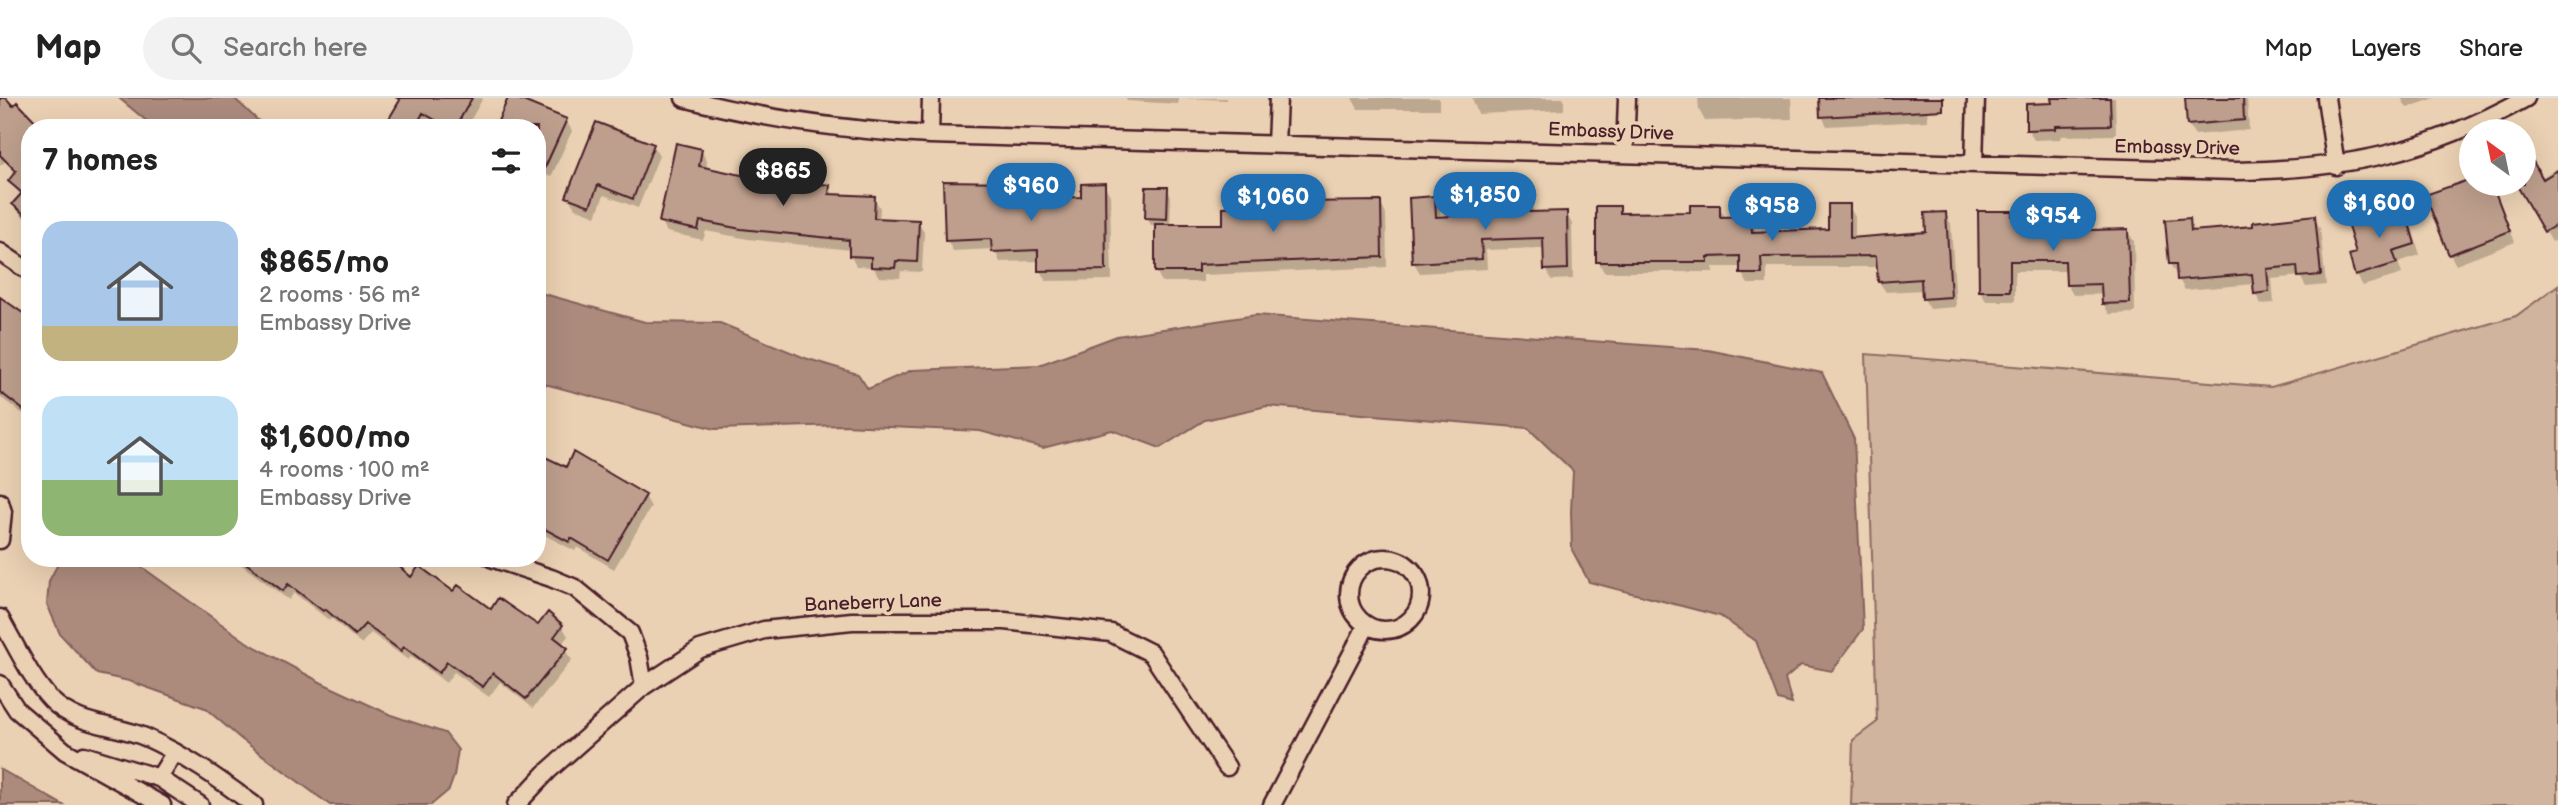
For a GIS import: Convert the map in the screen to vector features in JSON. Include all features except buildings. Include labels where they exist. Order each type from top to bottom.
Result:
[{"type":"street","name":"Embassy Drive","points":[[684,98],[775,119],[861,130],[930,135],[2236,171],[2291,170],[2363,161],[2440,139],[2490,118],[2526,98]]},
{"type":"street","points":[[930,135],[931,98]]},
{"type":"street","points":[[1276,144],[1278,98]]},
{"type":"street","points":[[1625,154],[1627,98]]},
{"type":"street","points":[[1974,164],[1976,98]]},
{"type":"street","points":[[2326,98],[2336,166]]},
{"type":"street","points":[[0,251],[21,266]]},
{"type":"street","points":[[0,502],[0,540]]},
{"type":"street","points":[[1379,558],[1401,562],[1410,568],[1417,578],[1420,590],[1415,614],[1395,628],[1383,629],[1367,625],[1353,611],[1349,600],[1353,578],[1368,562],[1379,558]]},
{"type":"street","points":[[518,567],[575,589],[630,633],[639,657],[644,685]]},
{"type":"street","points":[[0,618],[51,700],[74,717],[142,736],[175,752],[254,805]]},
{"type":"street","name":"Baneberry Lane","points":[[516,805],[548,771],[644,685],[700,649],[764,630],[852,621],[1005,621],[1111,633],[1151,653],[1227,768]]},
{"type":"street","points":[[1272,805],[1367,625]]},
{"type":"street","points":[[0,684],[17,710],[65,751],[162,805]]},
{"type":"street","points":[[65,751],[159,778],[200,805]]},
{"type":"street","points":[[159,778],[175,752]]},
{"type":"shaded area","points":[[119,98],[234,98],[256,119],[144,119]]},
{"type":"shaded area","points":[[2558,285],[2558,805],[1851,805],[1853,740],[1877,722],[1866,354],[2271,387],[2516,316]]},
{"type":"shaded area","points":[[546,294],[645,322],[720,323],[805,358],[858,374],[868,389],[912,370],[1039,365],[1117,336],[1256,315],[1708,350],[1822,373],[1854,439],[1863,629],[1832,671],[1801,665],[1785,679],[1792,704],[1778,700],[1756,641],[1720,616],[1589,582],[1572,550],[1573,471],[1528,428],[1267,406],[1205,420],[1160,448],[1112,430],[1043,448],[980,431],[843,425],[715,429],[546,384]]},
{"type":"shaded area","points":[[56,567],[142,567],[248,643],[322,683],[391,715],[445,733],[458,750],[449,790],[431,805],[330,805],[241,739],[205,708],[129,681],[97,674],[60,634],[47,604],[49,581]]},
{"type":"shaded area","points":[[0,769],[63,805],[0,805]]}]
